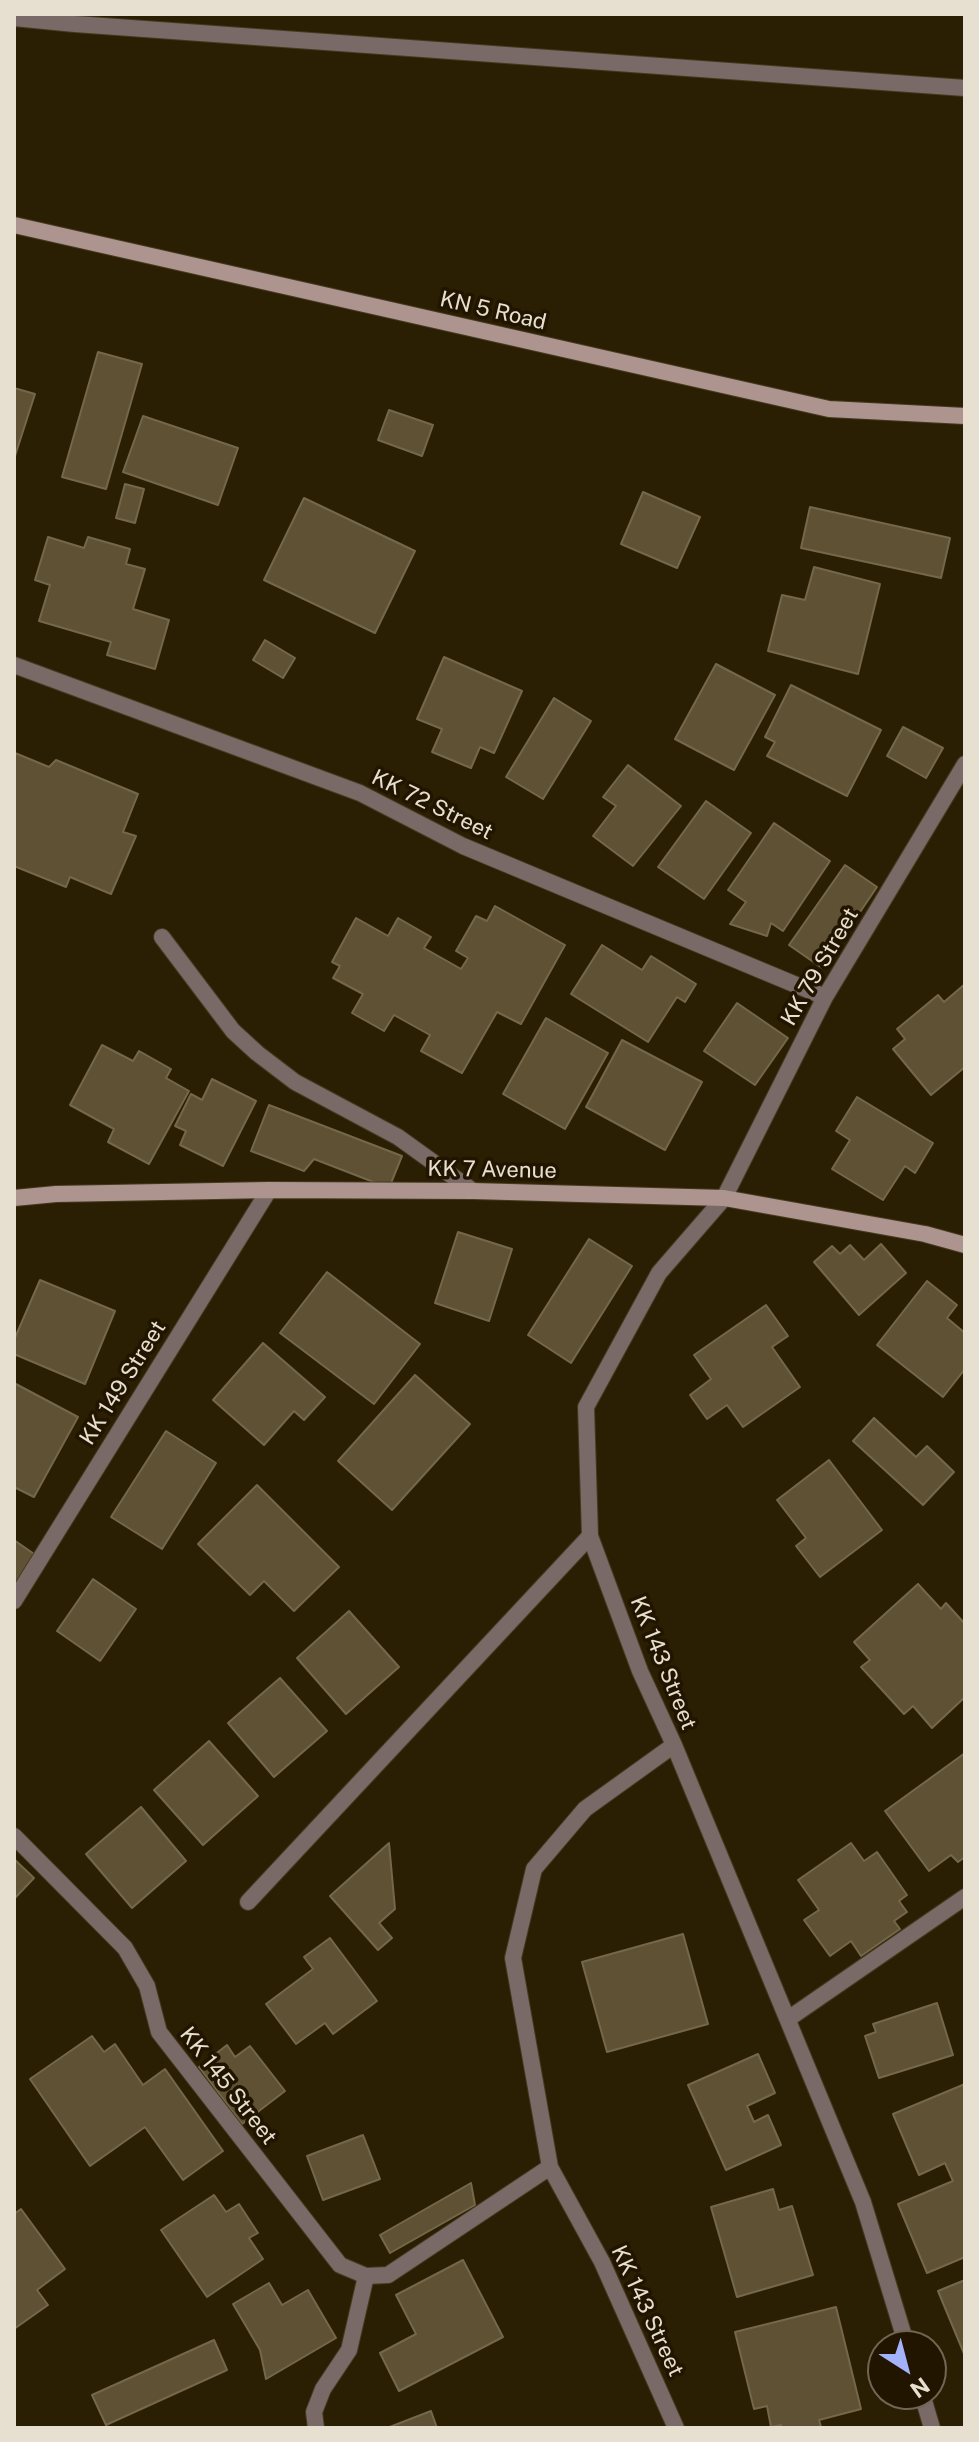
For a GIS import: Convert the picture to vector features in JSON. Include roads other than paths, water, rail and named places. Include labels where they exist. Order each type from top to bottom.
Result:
[{"type":"main road","name":"KN 5 Road","points":[[14,225],[829,409],[965,416]]},
{"type":"main road","name":"KK 7 Avenue","points":[[14,1198],[56,1194],[269,1190],[473,1191],[724,1198],[925,1234],[965,1245]]},
{"type":"street","points":[[14,18],[965,88]]},
{"type":"street","name":"KK 72 Street","points":[[14,665],[360,793],[463,846],[825,997]]},
{"type":"street","name":"KK 79 Street","points":[[724,1198],[825,997],[965,764]]},
{"type":"street","points":[[162,937],[233,1031],[257,1053],[295,1082],[398,1137],[473,1191]]},
{"type":"street","name":"KK 149 Street","points":[[14,1601],[269,1190]]},
{"type":"street","name":"KK 143 Street","points":[[676,2428],[602,2262],[550,2167],[513,1958],[534,1869],[585,1809],[674,1745],[640,1671],[590,1536],[586,1407],[659,1273],[724,1198]]},
{"type":"street","points":[[248,1902],[590,1536]]},
{"type":"street","points":[[674,1745],[863,2202],[902,2330]]},
{"type":"street","name":"KK 145 Street","points":[[14,1836],[125,1948],[147,1986],[159,2032],[340,2265],[366,2276]]},
{"type":"street","points":[[788,2019],[965,1897]]},
{"type":"street","points":[[316,2428],[314,2412],[323,2389],[349,2350],[366,2276],[388,2275],[550,2167]]}]
